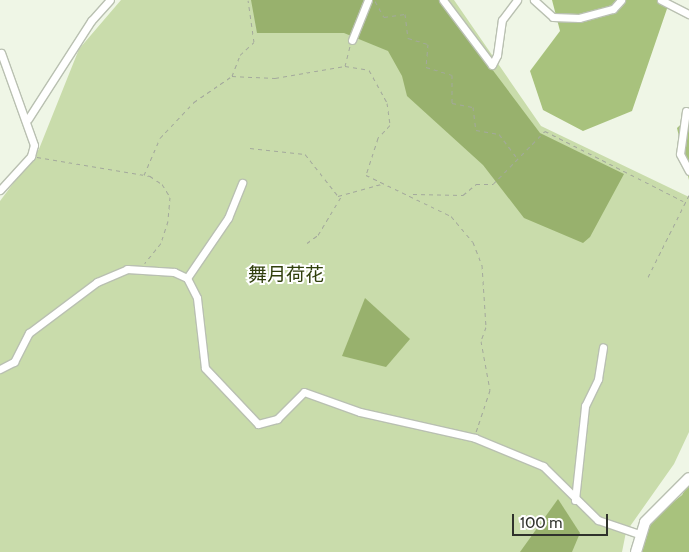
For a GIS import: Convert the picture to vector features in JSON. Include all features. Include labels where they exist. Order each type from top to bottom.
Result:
[{"type":"street","points":[[28,119],[91,20],[110,0]]},
{"type":"street","points":[[352,40],[368,0]]},
{"type":"street","points":[[443,0],[470,42],[492,65],[497,56],[502,20],[517,0]]},
{"type":"street","points":[[534,0],[553,17],[580,18],[612,9],[621,0]]},
{"type":"street","points":[[661,0],[689,14]]},
{"type":"street","points":[[0,190],[31,156],[34,145],[28,119],[1,53]]},
{"type":"street","points":[[686,111],[680,154],[689,171]]},
{"type":"street","points":[[187,278],[228,218],[242,183]]},
{"type":"street","points":[[0,369],[14,362],[29,333],[60,307],[113,273],[140,268],[174,272],[187,278],[198,298],[205,368],[258,424],[277,419],[304,392],[360,412],[475,438],[543,466],[575,500],[604,523],[639,534]]},
{"type":"street","points":[[575,500],[584,406],[598,379],[603,347]]},
{"type":"street","points":[[636,552],[639,534],[689,478]]},
{"type":"path","points":[[144,175],[160,138],[194,102],[232,76],[240,55],[254,42],[249,0]]},
{"type":"path","points":[[375,0],[384,17],[405,14],[408,38],[428,44],[426,67],[452,75],[452,103],[473,107],[476,130],[499,134],[517,159]]},
{"type":"path","points":[[345,66],[352,40]]},
{"type":"path","points":[[232,76],[275,78],[345,66],[369,70],[387,103],[390,125],[378,138],[366,175],[382,184],[412,194],[451,216],[463,228],[482,265],[486,327],[481,341],[490,390],[475,438]]},
{"type":"path","points":[[412,194],[463,195],[476,184],[493,184],[543,132],[683,201]]},
{"type":"path","points":[[250,148],[305,154],[333,194],[343,195],[382,184]]},
{"type":"path","points":[[31,156],[144,175],[162,184],[170,205],[162,243],[140,268]]},
{"type":"path","points":[[307,243],[318,235],[343,195]]},
{"type":"path","points":[[648,277],[683,201],[689,195]]},
{"type":"green space","name":"舞月荷花","points":[[121,0],[454,0],[541,126],[689,197],[689,432],[674,464],[626,532],[622,552],[0,552],[0,201],[39,149],[79,49]]},
{"type":"shaded area","points":[[251,0],[440,0],[540,133],[624,174],[590,237],[583,243],[524,218],[483,165],[407,96],[402,76],[388,51],[344,33],[257,33]]},
{"type":"shaded area","points":[[552,0],[670,0],[632,111],[583,131],[543,110],[530,71],[560,31]]},
{"type":"shaded area","points":[[689,117],[689,180],[677,128]]},
{"type":"shaded area","points":[[365,298],[410,339],[386,367],[342,356]]},
{"type":"shaded area","points":[[689,483],[689,552],[640,552],[647,523],[682,495]]},
{"type":"shaded area","points":[[558,499],[580,533],[572,552],[520,552]]}]
